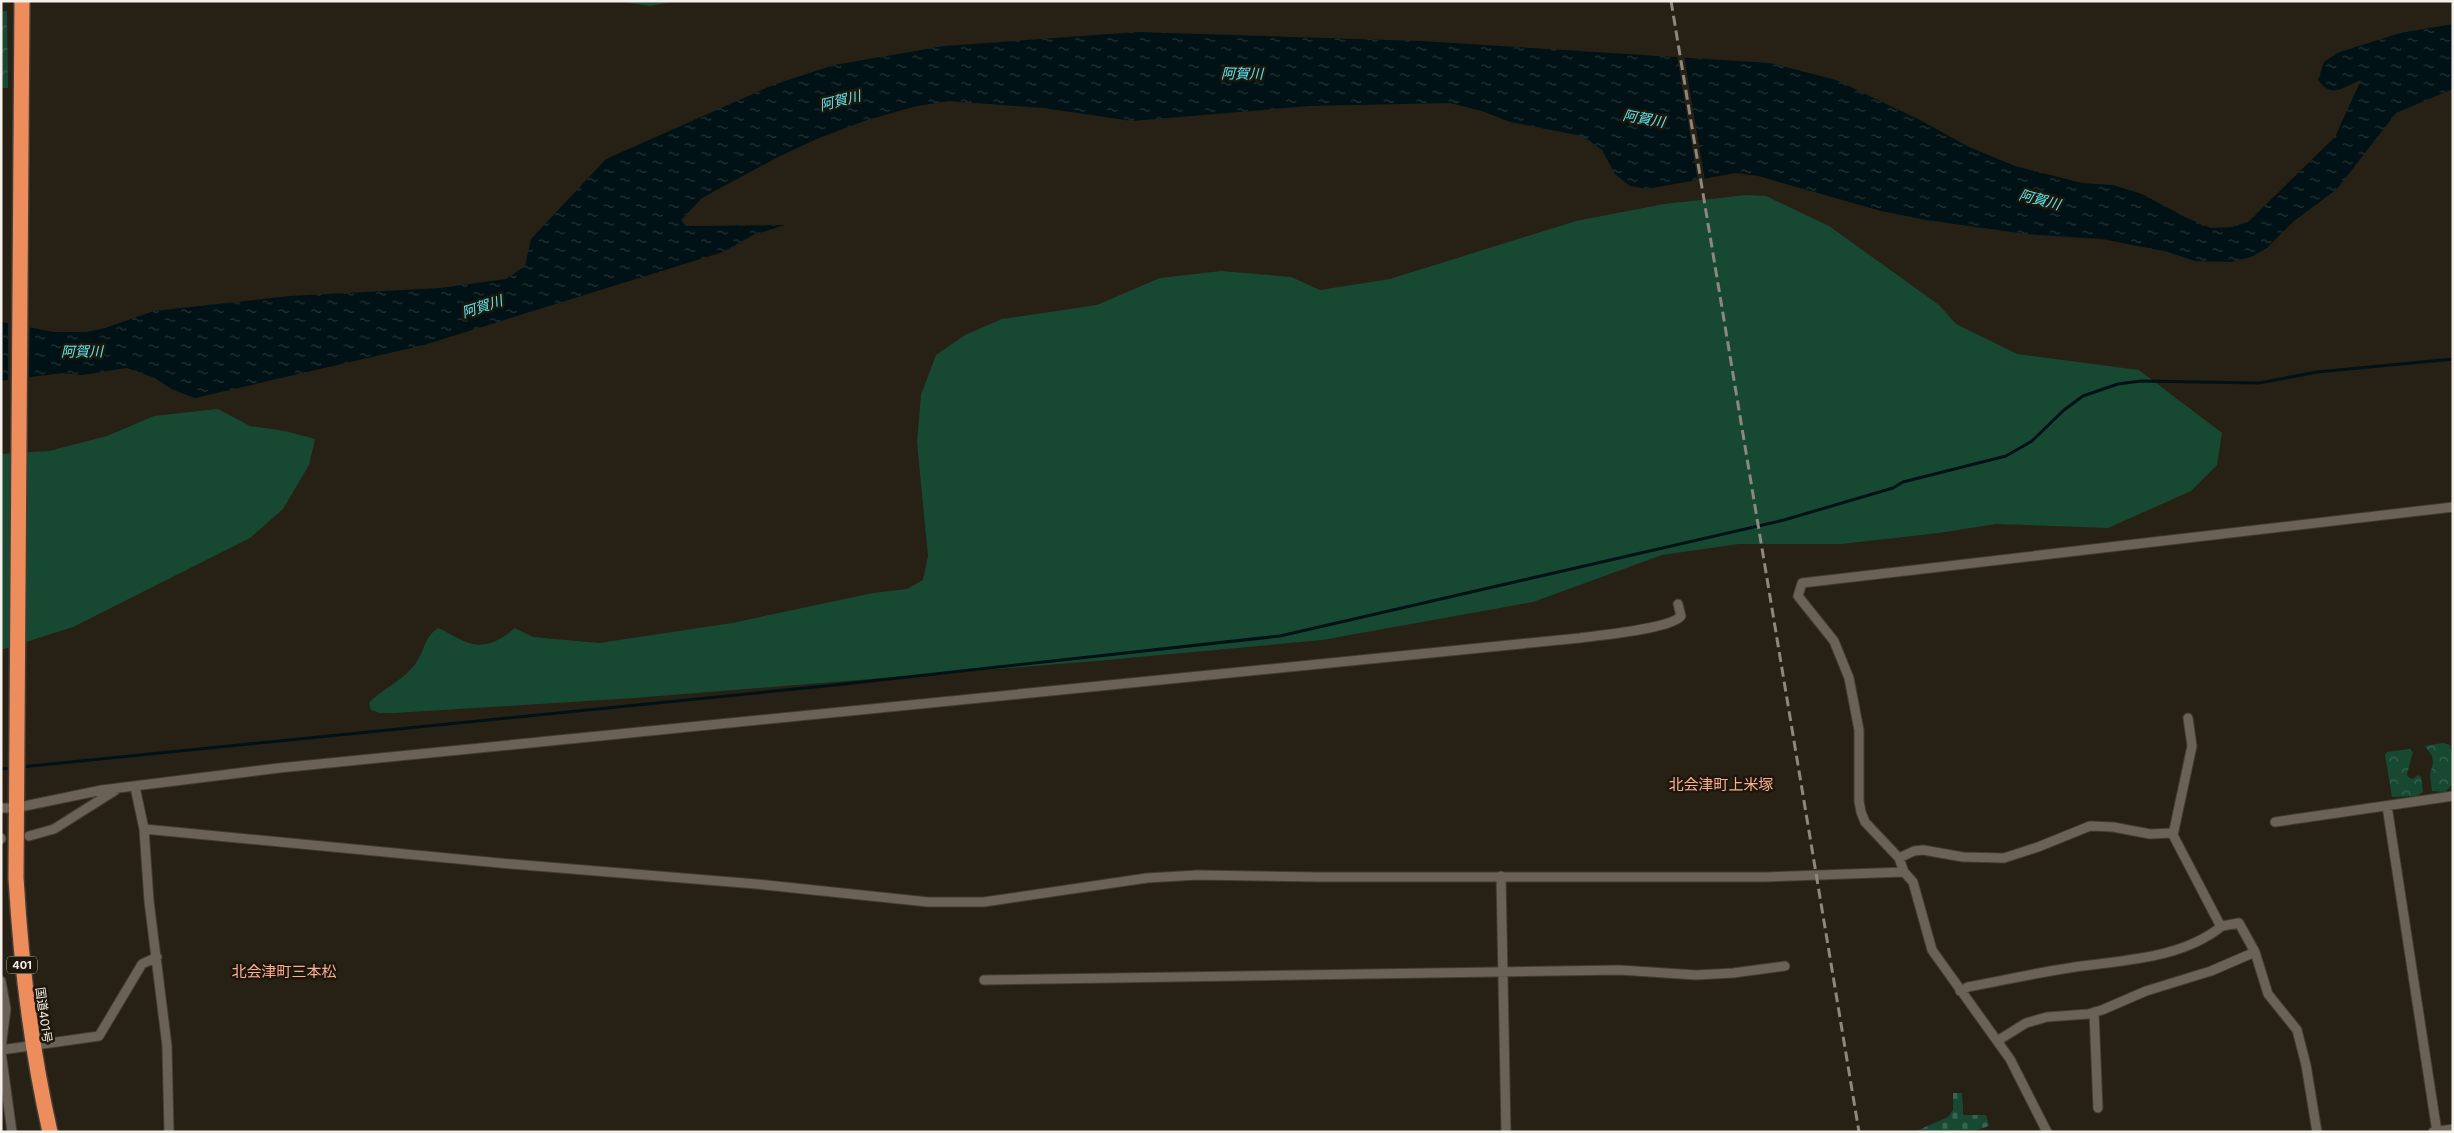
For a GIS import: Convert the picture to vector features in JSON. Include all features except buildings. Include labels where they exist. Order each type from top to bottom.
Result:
[{"type":"highway","name":"国道401号","points":[[22,1],[10,804],[21,958],[33,1046],[50,1132]]},
{"type":"street","points":[[2047,1132],[2010,1059],[1932,950],[1913,882],[1904,872],[1899,858],[1865,822],[1859,800],[1860,730],[1853,694],[1834,641],[1798,596],[1802,583],[2453,507]]},
{"type":"street","points":[[10,804],[288,767],[1580,638],[1640,630],[1677,621],[1681,616],[1678,604]]},
{"type":"street","points":[[2188,718],[2192,746],[2173,833],[2211,909],[2222,926]]},
{"type":"street","points":[[135,787],[144,829],[149,901],[167,1046],[169,1132]]},
{"type":"street","points":[[29,836],[54,828],[119,788]]},
{"type":"street","points":[[2275,822],[2453,796]]},
{"type":"street","points":[[2387,806],[2437,1131]]},
{"type":"street","points":[[1899,858],[1914,851],[1923,850],[1963,857],[2004,858],[2038,848],[2090,826],[2113,827],[2150,834],[2173,833]]},
{"type":"street","points":[[144,829],[514,865],[756,884],[928,902],[984,902],[1147,878],[1197,875],[1765,877],[1904,872]]},
{"type":"street","points":[[1501,876],[1506,1132]]},
{"type":"street","points":[[1960,991],[1968,987],[2069,968],[2150,957],[2210,936],[2222,926],[2239,923],[2255,952],[2268,994],[2297,1030],[2306,1065],[2317,1132]]},
{"type":"street","points":[[1997,1041],[2026,1023],[2040,1019],[2094,1012],[2146,991],[2212,970],[2255,952]]},
{"type":"street","points":[[1,1050],[99,1036],[142,964],[157,957]]},
{"type":"street","points":[[984,980],[1620,970],[1696,975],[1733,973],[1785,966]]},
{"type":"street","points":[[1,981],[6,1009],[1,1050],[12,1132]]},
{"type":"street","points":[[2094,1012],[2098,1108]]},
{"type":"street","points":[[2432,1132],[2453,1129]]},
{"type":"green space","points":[[617,1],[676,1],[650,6]]},
{"type":"green space","points":[[1,11],[7,11],[8,88],[1,88]]},
{"type":"green space","points":[[1747,195],[1766,196],[1829,226],[1939,305],[1956,324],[2017,354],[2139,370],[2222,433],[2217,465],[2191,491],[2108,528],[1996,524],[1939,533],[1841,544],[1739,544],[1662,555],[1533,602],[1322,640],[1096,661],[634,698],[395,713],[380,713],[371,710],[369,703],[411,670],[430,635],[438,628],[465,642],[482,645],[506,635],[515,628],[533,637],[599,643],[732,623],[873,593],[907,589],[923,580],[928,556],[917,442],[921,395],[936,355],[965,335],[1002,319],[1097,305],[1160,278],[1221,271],[1291,277],[1320,290],[1390,279],[1576,221],[1664,204]]},
{"type":"green space","points":[[218,409],[250,426],[285,431],[315,439],[309,465],[283,509],[250,538],[73,627],[1,650],[1,454],[49,451],[107,436],[154,416]]},
{"type":"green space","points":[[2443,743],[2450,745],[2453,758],[2453,784],[2445,792],[2432,791],[2430,775],[2433,763],[2432,756],[2425,746]]},
{"type":"green space","points":[[2410,749],[2413,752],[2407,774],[2408,777],[2413,779],[2418,775],[2421,777],[2423,792],[2417,796],[2392,797],[2385,755],[2387,752]]},
{"type":"green space","points":[[1953,1093],[1962,1093],[1963,1115],[1986,1115],[1989,1126],[1971,1132],[1914,1132],[1948,1117],[1953,1110]]},
{"type":"water","name":"阿賀川","points":[[2453,24],[2453,89],[2396,113],[2337,189],[2294,221],[2267,248],[2251,257],[2231,262],[2195,261],[2168,252],[2102,239],[2026,234],[1926,220],[1881,211],[1758,176],[1736,173],[1647,189],[1630,186],[1615,174],[1602,150],[1583,136],[1510,122],[1482,111],[1450,103],[1310,106],[1132,121],[1043,108],[949,101],[917,106],[867,120],[819,138],[778,157],[702,198],[681,220],[686,226],[785,225],[753,235],[723,252],[424,345],[195,398],[173,390],[155,378],[127,368],[82,375],[62,373],[1,381],[1,322],[54,332],[86,332],[105,328],[154,311],[290,296],[440,288],[506,279],[525,266],[531,239],[606,159],[773,85],[834,65],[944,46],[1138,32],[1421,41],[1770,63],[1836,80],[1920,120],[1969,147],[2015,166],[2082,183],[2113,185],[2142,194],[2187,218],[2211,228],[2232,227],[2248,222],[2335,137],[2361,80],[2339,90],[2329,89],[2318,80],[2324,62],[2337,53],[2400,33]]},
{"type":"pier","points":[[1677,55],[1684,56],[1705,181],[1698,182]]},
{"type":"pier","points":[[8,321],[30,325],[29,380],[8,382]]},
{"type":"waterway","points":[[21,767],[835,685],[1280,636],[1784,520],[1893,488],[1903,482],[2006,456],[2032,441],[2064,410],[2083,396],[2118,384],[2141,381],[2259,383],[2317,372],[2453,359]]},
{"type":"waterway","points":[[1,769],[13,768]]},
{"type":"railway","points":[[1671,1],[1859,1132]]},
{"type":"district","name":"北会津町上米塚","points":[[1721,784]]},
{"type":"district","name":"北会津町三本松","points":[[284,971]]}]
